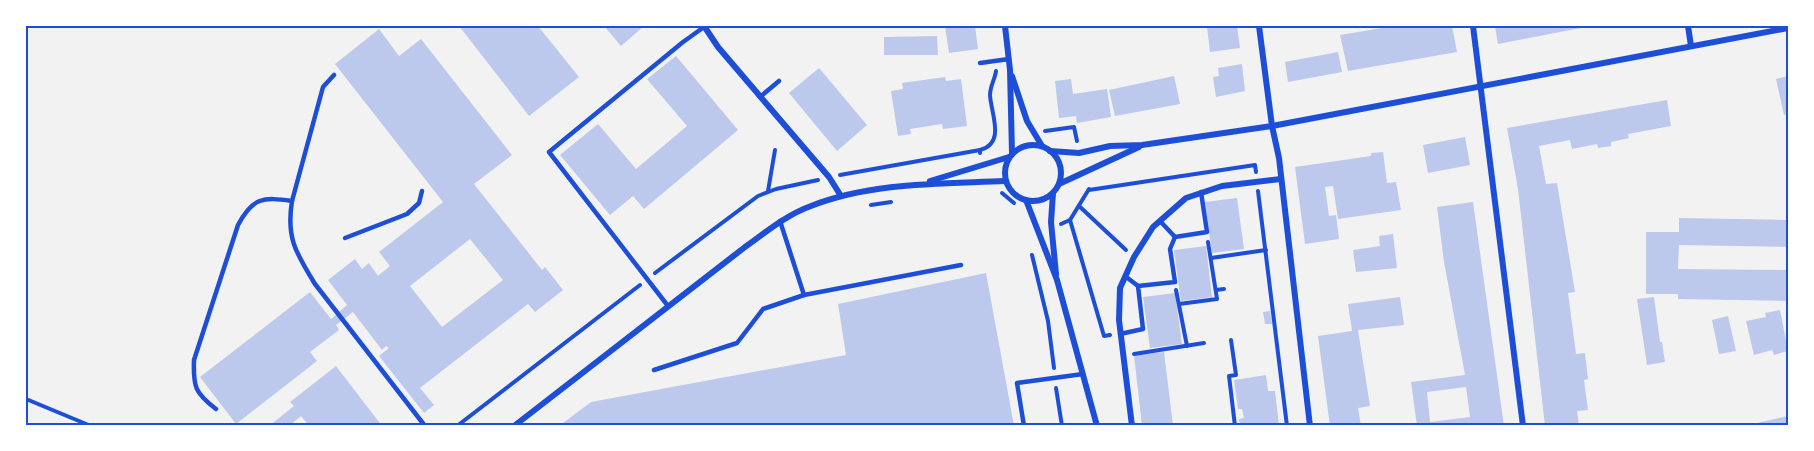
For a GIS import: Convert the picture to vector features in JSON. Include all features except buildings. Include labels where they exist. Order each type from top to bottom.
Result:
[{"type":"street","points":[[704,26],[718,47],[829,177],[841,196]]},
{"type":"street","points":[[1005,26],[1010,70],[1010,155],[1005,169],[1005,181],[1013,193],[1026,200],[1036,201],[1053,193],[1059,184],[1060,166],[1057,158],[1042,146],[1027,121],[1010,70]]},
{"type":"street","points":[[1259,26],[1281,179],[1310,426]]},
{"type":"street","points":[[1473,26],[1523,426]]},
{"type":"street","points":[[1688,26],[1691,46]]},
{"type":"street","points":[[1050,151],[1079,153],[1110,146],[1142,145],[1272,126],[1788,28]]},
{"type":"street","points":[[1059,184],[1142,145]]},
{"type":"street","points":[[920,184],[1010,155],[1023,146],[1042,146]]},
{"type":"street","points":[[1132,426],[1120,334],[1120,288],[1134,256],[1154,227],[1186,198],[1222,186],[1281,179]]},
{"type":"street","points":[[514,426],[780,222],[808,206],[841,196],[920,184],[1005,181]]},
{"type":"street","points":[[1053,193],[1051,222],[1057,280]]},
{"type":"street","points":[[1026,200],[1057,280],[1096,426]]},
{"type":"lane","points":[[668,306],[549,152],[704,26]]},
{"type":"lane","points":[[980,63],[1009,59]]},
{"type":"lane","points":[[334,75],[323,87],[292,201],[289,220],[291,239],[315,284],[425,426]]},
{"type":"lane","points":[[760,97],[779,81]]},
{"type":"lane","points":[[345,238],[407,214],[419,203],[422,191]]},
{"type":"lane","points":[[1175,237],[1207,232],[1201,192]]},
{"type":"lane","points":[[216,409],[196,391],[193,379],[194,360],[238,225],[244,213],[254,202],[267,198],[292,201]]},
{"type":"lane","points":[[1160,221],[1175,237]]},
{"type":"lane","points":[[780,222],[804,295]]},
{"type":"lane","points":[[1125,276],[1138,286],[1174,282],[1170,249],[1175,237]]},
{"type":"lane","points":[[654,370],[737,344],[763,309],[804,295],[961,265]]},
{"type":"lane","points":[[1120,334],[1143,329],[1138,286]]},
{"type":"lane","points":[[1024,426],[1017,383],[1083,374]]},
{"type":"path","points":[[458,426],[723,220],[758,196],[829,177],[987,148],[994,141],[996,133],[990,92]]},
{"type":"path","points":[[1043,125],[1044,132],[1074,127],[1078,146]]},
{"type":"path","points":[[768,192],[775,150]]},
{"type":"path","points":[[980,150],[982,159]]},
{"type":"path","points":[[1089,190],[1255,165],[1287,426]]},
{"type":"path","points":[[1058,225],[1070,220],[1080,206],[1089,190],[1088,183]]},
{"type":"path","points":[[998,191],[1012,200],[1019,210]]},
{"type":"path","points":[[869,205],[892,202]]},
{"type":"path","points":[[1080,206],[1134,256]]},
{"type":"path","points":[[1070,220],[1104,336],[1120,334]]},
{"type":"path","points":[[1179,304],[1217,299],[1207,232]]},
{"type":"path","points":[[1029,244],[1048,321],[1062,426]]},
{"type":"path","points":[[1211,258],[1266,250]]},
{"type":"path","points":[[1174,282],[1187,346]]},
{"type":"path","points":[[1216,290],[1224,289]]},
{"type":"path","points":[[1231,340],[1236,375],[1229,376],[1235,426]]},
{"type":"path","points":[[1123,356],[1204,343]]},
{"type":"path","points":[[26,399],[91,426]]}]
